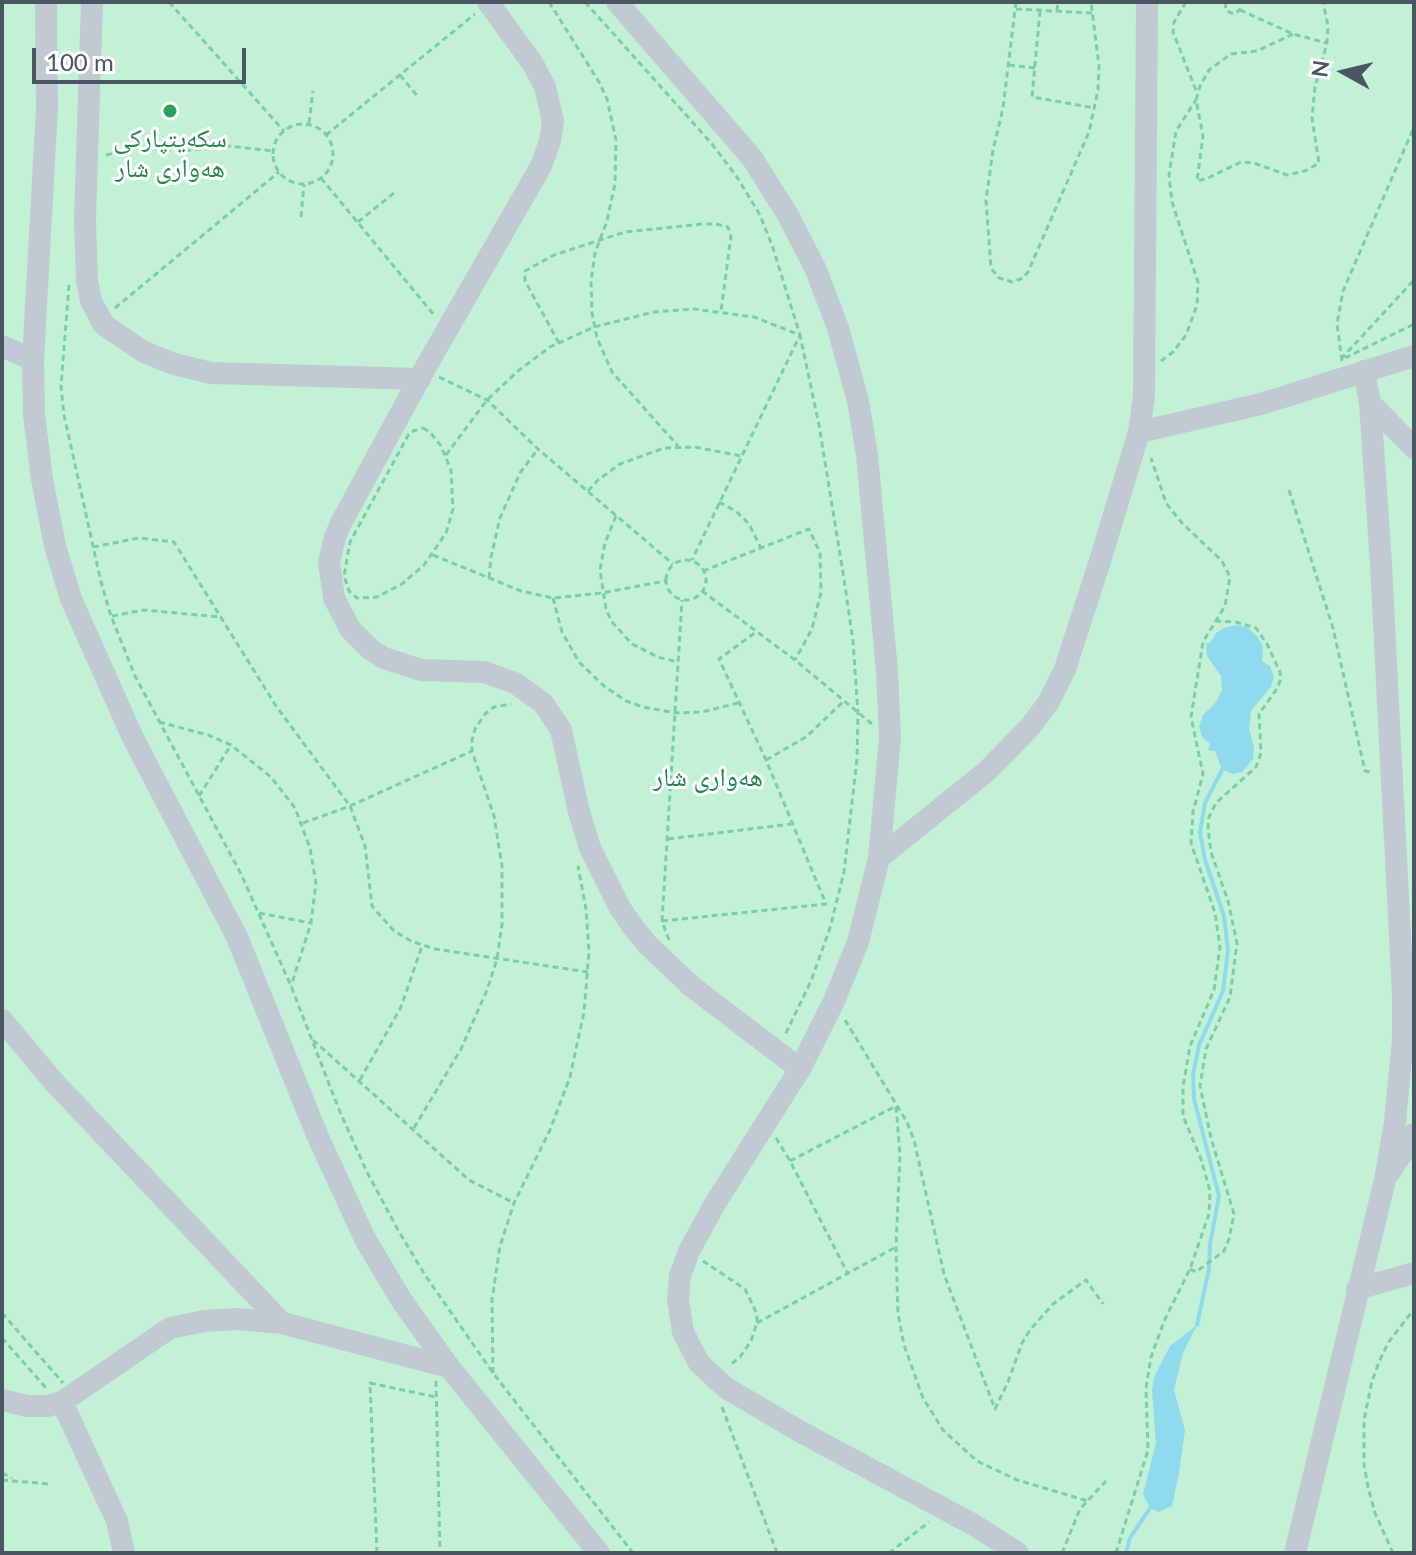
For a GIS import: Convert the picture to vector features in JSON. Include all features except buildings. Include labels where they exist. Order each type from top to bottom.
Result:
[{"type":"street","points":[[46,2],[47,107],[33,360],[34,415],[55,546],[76,611],[133,738],[237,937],[318,1137],[382,1271],[442,1365],[599,1553]]},
{"type":"street","points":[[92,2],[87,280],[91,301],[100,320],[118,337],[144,352],[199,371],[240,375],[422,374]]},
{"type":"street","points":[[489,2],[538,74],[549,98],[553,130],[541,166],[422,374],[335,537],[329,570],[334,598],[343,619],[371,650],[395,663],[421,670],[484,672],[526,689],[543,703],[561,730],[584,829],[597,864],[620,908],[648,945],[691,986],[800,1069]]},
{"type":"street","points":[[617,2],[752,158],[804,245],[838,328],[858,401],[867,455],[884,620],[890,738],[879,858],[858,942],[834,1001],[800,1069],[716,1202],[689,1251],[680,1276],[678,1299],[681,1324],[690,1349],[713,1377],[762,1410],[974,1525],[1018,1553]]},
{"type":"street","points":[[879,858],[999,761],[1048,703],[1065,669],[1139,432],[1144,396],[1147,2]]},
{"type":"street","points":[[2,346],[33,360]]},
{"type":"street","points":[[1139,432],[1261,404],[1351,369],[1414,356]]},
{"type":"street","points":[[1351,369],[1370,403],[1414,448]]},
{"type":"street","points":[[1295,1553],[1385,1180],[1395,1122],[1403,1039],[1392,774],[1370,403]]},
{"type":"street","points":[[2,1020],[53,1081],[282,1323]]},
{"type":"street","points":[[1385,1180],[1414,1134]]},
{"type":"street","points":[[1357,1289],[1414,1273]]},
{"type":"street","points":[[2,1400],[27,1406],[48,1406],[65,1400],[170,1328],[204,1321],[238,1319],[282,1323],[442,1365]]},
{"type":"street","points":[[65,1400],[117,1521],[124,1553]]},
{"type":"path","points":[[169,2],[284,131]]},
{"type":"path","points":[[326,135],[489,2]]},
{"type":"path","points":[[549,2],[589,62],[607,99],[616,140],[618,167],[607,221],[595,253],[591,281],[594,327],[612,372],[678,446]]},
{"type":"path","points":[[585,2],[712,144],[760,215],[800,335],[819,425],[848,610],[858,713],[857,759],[844,872],[830,928],[795,1018],[776,1051]]},
{"type":"path","points":[[1016,2],[1003,108],[988,172],[986,200],[991,268],[999,278],[1017,281],[1028,272],[1082,153],[1095,108],[1099,57],[1091,2]]},
{"type":"path","points":[[1057,11],[1058,2]]},
{"type":"path","points":[[1186,2],[1174,22],[1173,32],[1197,93]]},
{"type":"path","points":[[1225,2],[1226,10],[1231,13],[1240,10],[1293,34],[1327,43]]},
{"type":"path","points":[[1240,10],[1241,2]]},
{"type":"path","points":[[1293,34],[1257,51],[1239,51],[1223,58],[1209,70],[1196,100],[1203,136],[1197,181],[1241,162],[1254,163],[1287,175],[1317,166],[1320,160],[1312,125],[1312,108],[1327,43],[1328,26],[1323,2]]},
{"type":"path","points":[[1016,9],[1092,13]]},
{"type":"path","points":[[1040,11],[1032,97],[1095,108]]},
{"type":"path","points":[[1009,65],[1035,68]]},
{"type":"path","points":[[400,75],[419,98]]},
{"type":"path","points":[[309,125],[313,91]]},
{"type":"path","points":[[1145,362],[1162,361],[1173,352],[1192,325],[1197,305],[1198,282],[1172,202],[1169,175],[1176,131],[1196,100]]},
{"type":"path","points":[[296,125],[309,125],[326,135],[331,145],[332,159],[321,178],[304,184],[291,181],[279,172],[273,151],[284,131],[296,125]]},
{"type":"path","points":[[1351,369],[1337,318],[1343,291],[1414,127]]},
{"type":"path","points":[[1412,133],[1414,139]]},
{"type":"path","points":[[87,159],[136,148],[182,151],[229,146],[273,151]]},
{"type":"path","points":[[100,320],[279,172]]},
{"type":"path","points":[[321,178],[447,331]]},
{"type":"path","points":[[301,217],[304,184]]},
{"type":"path","points":[[358,222],[394,193]]},
{"type":"path","points":[[559,343],[525,281],[525,271],[554,255],[625,232],[675,225],[716,224],[728,227],[731,236],[721,311]]},
{"type":"path","points":[[70,278],[62,400],[92,547],[111,616],[158,722],[259,913],[367,1172],[398,1230],[493,1373],[633,1553]]},
{"type":"path","points":[[1351,369],[1414,280]]},
{"type":"path","points":[[446,455],[487,400],[518,371],[559,343],[594,327],[673,310],[721,311],[754,317],[800,335]]},
{"type":"path","points":[[1351,369],[1414,324]]},
{"type":"path","points":[[692,560],[800,335]]},
{"type":"path","points":[[422,374],[487,400],[538,449],[673,564]]},
{"type":"path","points":[[416,428],[426,429],[435,437],[446,455],[453,484],[453,509],[446,533],[433,555],[411,577],[387,594],[357,598],[346,584],[345,565],[350,542],[410,432],[416,428]]},
{"type":"path","points":[[1116,1553],[1148,1450],[1147,1369],[1157,1337],[1190,1269],[1211,1202],[1201,1159],[1183,1116],[1183,1087],[1190,1046],[1214,990],[1220,947],[1215,913],[1191,843],[1193,812],[1203,774],[1191,717],[1200,655],[1207,633],[1228,597],[1228,570],[1166,503],[1139,432]]},
{"type":"path","points":[[588,491],[620,464],[648,452],[678,446],[708,448],[741,456]]},
{"type":"path","points":[[489,579],[500,518],[520,473],[538,449]]},
{"type":"path","points":[[1289,490],[1333,628],[1365,771],[1392,774]]},
{"type":"path","points":[[719,502],[737,512],[749,524],[761,548]]},
{"type":"path","points":[[616,516],[602,556],[602,593],[612,622],[632,644],[658,657],[678,662]]},
{"type":"path","points":[[703,571],[809,529],[816,541],[821,563],[819,605],[808,641],[795,660]]},
{"type":"path","points":[[92,547],[139,538],[174,542],[276,706],[350,806],[365,846],[372,906],[394,931],[422,946],[588,972]]},
{"type":"path","points":[[433,555],[521,591],[553,598],[602,593],[665,581]]},
{"type":"path","points":[[685,559],[692,560],[703,571],[706,580],[702,591],[695,597],[682,600],[671,593],[665,581],[673,564],[685,559]]},
{"type":"path","points":[[702,591],[795,660],[858,713]]},
{"type":"path","points":[[553,598],[562,632],[579,662],[591,676],[626,701],[676,713],[702,712],[738,703]]},
{"type":"path","points":[[669,941],[662,921],[682,600]]},
{"type":"path","points":[[111,616],[144,610],[220,617]]},
{"type":"path","points":[[1190,1269],[1196,1272],[1224,1251],[1234,1214],[1201,1098],[1200,1076],[1206,1049],[1230,997],[1237,943],[1228,901],[1211,852],[1208,828],[1216,803],[1250,774],[1259,760],[1259,714],[1281,679],[1267,644],[1256,628],[1236,622],[1216,621]]},
{"type":"path","points":[[662,921],[826,904],[766,760],[719,659],[756,632]]},
{"type":"path","points":[[766,760],[806,737],[844,701]]},
{"type":"path","points":[[414,1128],[461,1049],[497,959],[502,924],[502,866],[494,816],[472,751],[475,729],[485,714],[506,703],[520,705]]},
{"type":"path","points":[[158,722],[208,735],[231,745],[271,777],[303,823],[316,883],[311,923],[291,986]]},
{"type":"path","points":[[198,797],[231,745]]},
{"type":"path","points":[[303,823],[350,806],[472,751]]},
{"type":"path","points":[[668,839],[791,824]]},
{"type":"path","points":[[493,1373],[492,1300],[496,1265],[514,1203],[550,1130],[573,1067],[584,1012],[588,972],[586,909],[578,865]]},
{"type":"path","points":[[259,913],[311,923]]},
{"type":"path","points":[[360,1080],[401,1007],[422,946]]},
{"type":"path","points":[[834,1001],[907,1122],[918,1154],[934,1236],[947,1282],[995,1409],[1022,1343],[1053,1304],[1086,1280],[1103,1304]]},
{"type":"path","points":[[311,1038],[469,1180],[514,1203]]},
{"type":"path","points":[[790,1161],[896,1106]]},
{"type":"path","points":[[896,1106],[900,1166],[896,1247],[898,1314],[904,1345],[923,1398],[943,1430],[966,1453],[990,1469],[1088,1501]]},
{"type":"path","points":[[766,1123],[790,1161],[847,1272]]},
{"type":"path","points":[[757,1323],[896,1247]]},
{"type":"path","points":[[689,1251],[745,1289],[754,1304],[757,1323],[746,1350],[713,1377]]},
{"type":"path","points":[[1393,1553],[1375,1513],[1368,1487],[1364,1465],[1364,1420],[1379,1362],[1388,1343],[1414,1309]]},
{"type":"path","points":[[2,1313],[65,1400]]},
{"type":"path","points":[[2,1338],[65,1400]]},
{"type":"path","points":[[440,1553],[436,1397],[442,1365]]},
{"type":"path","points":[[377,1553],[370,1383],[436,1397]]},
{"type":"path","points":[[721,1404],[777,1553]]},
{"type":"path","points":[[2,1473],[15,1480]]},
{"type":"path","points":[[2,1480],[48,1484]]},
{"type":"path","points":[[1062,1553],[1080,1509],[1106,1481]]},
{"type":"path","points":[[889,1553],[945,1510]]},
{"type":"green space","name":"هەواری شار","points":[[2,2],[1414,2],[1414,1553],[2,1553]]},
{"type":"water","points":[[1235,625],[1247,627],[1257,636],[1263,646],[1262,661],[1270,666],[1274,676],[1271,687],[1251,711],[1249,728],[1254,747],[1253,759],[1242,772],[1233,774],[1222,770],[1215,751],[1208,750],[1210,744],[1202,737],[1199,726],[1203,715],[1217,701],[1222,689],[1221,676],[1207,656],[1206,643],[1210,643],[1216,633],[1224,628]]},
{"type":"water","points":[[1197,1325],[1183,1353],[1174,1390],[1185,1430],[1179,1473],[1172,1506],[1159,1512],[1150,1508],[1143,1494],[1156,1443],[1152,1392],[1154,1377],[1170,1346]]},
{"type":"waterway","points":[[1197,1325],[1209,1269],[1210,1244],[1219,1196],[1194,1099],[1193,1075],[1199,1045],[1223,991],[1228,950],[1224,916],[1205,860],[1200,832],[1205,803],[1222,770]]},
{"type":"waterway","points":[[1126,1553],[1130,1538],[1150,1508]]},
{"type":"place","name":"سکەیتپارکی هەواری شار","points":[[170,111]]}]
